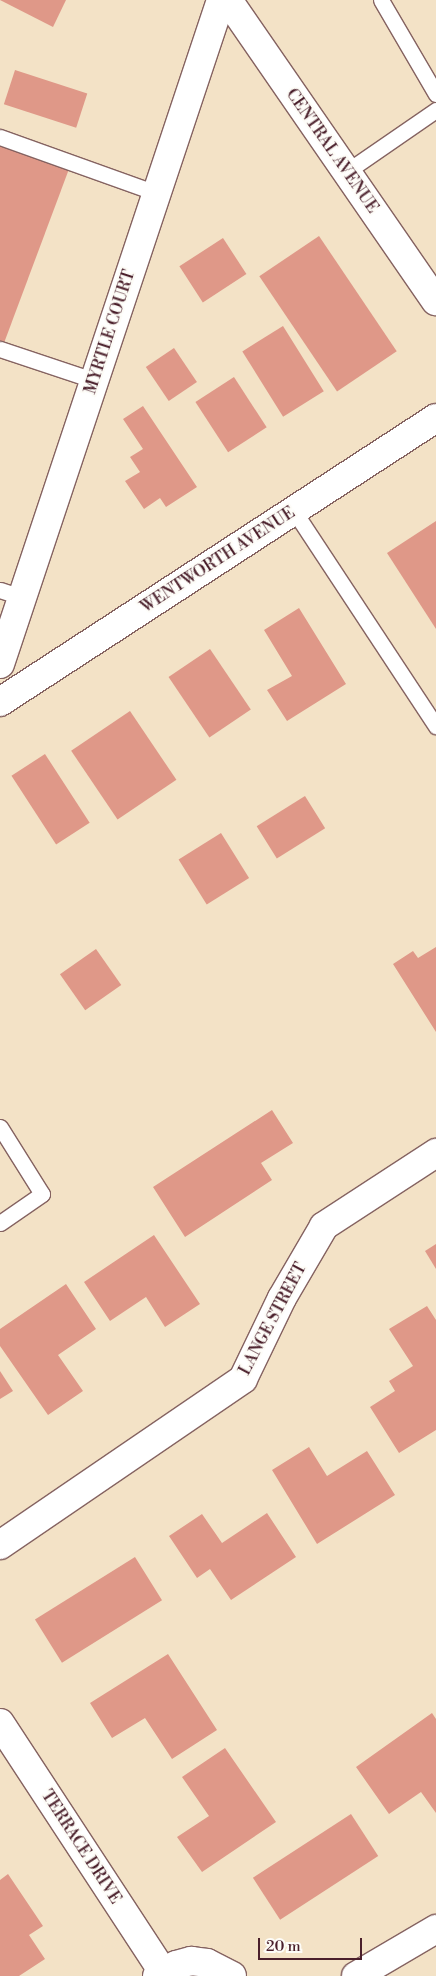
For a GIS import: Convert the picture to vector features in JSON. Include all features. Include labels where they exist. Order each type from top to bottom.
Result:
[{"type":"street","name":"MYRTLE COURT","points":[[0,664],[10,593],[94,380],[221,0]]},
{"type":"street","name":"CENTRAL AVENUE","points":[[228,0],[436,301]]},
{"type":"street","name":"WENTWORTH AVENUE","points":[[0,702],[436,418]]},
{"type":"street","name":"LANGE STREET","points":[[0,1544],[243,1379],[282,1298],[324,1226],[436,1153]]},
{"type":"street","name":"TERRACE DRIVE","points":[[0,1723],[160,1973]]},
{"type":"street","points":[[356,1976],[436,1929]]},
{"type":"street","points":[[160,1973],[191,1961],[221,1968],[232,1976]]},
{"type":"lane","points":[[381,0],[436,94]]},
{"type":"lane","points":[[346,172],[436,110]]},
{"type":"lane","points":[[0,137],[156,193]]},
{"type":"lane","points":[[0,349],[94,380]]},
{"type":"lane","points":[[294,511],[436,726]]},
{"type":"lane","points":[[0,1127],[42,1194],[0,1223]]},
{"type":"building","points":[[0,0],[66,0],[53,27]]},
{"type":"building","points":[[15,70],[87,93],[76,128],[4,104]]},
{"type":"building","points":[[0,143],[69,169],[4,343],[0,341]]},
{"type":"building","points":[[319,236],[397,351],[337,391],[259,276]]},
{"type":"building","points":[[223,238],[246,274],[203,302],[179,266]]},
{"type":"building","points":[[283,326],[324,391],[283,417],[242,351]]},
{"type":"building","points":[[174,348],[197,382],[169,401],[146,367]]},
{"type":"building","points":[[234,377],[267,427],[228,452],[195,402]]},
{"type":"building","points":[[143,406],[197,487],[166,507],[160,498],[144,509],[125,481],[140,472],[130,457],[143,449],[123,419]]},
{"type":"building","points":[[436,521],[436,629],[387,553]]},
{"type":"building","points":[[299,608],[346,684],[287,721],[267,690],[292,676],[264,630]]},
{"type":"building","points":[[210,649],[251,710],[209,737],[169,677]]},
{"type":"building","points":[[130,711],[176,780],[118,820],[71,751]]},
{"type":"building","points":[[45,754],[90,823],[56,845],[11,776]]},
{"type":"building","points":[[305,796],[325,828],[277,858],[257,826]]},
{"type":"building","points":[[221,833],[249,878],[207,904],[179,859]]},
{"type":"building","points":[[436,947],[436,1032],[393,964],[413,951],[418,958]]},
{"type":"building","points":[[96,949],[121,985],[85,1010],[60,974]]},
{"type":"building","points":[[272,1110],[293,1143],[261,1163],[272,1180],[185,1237],[153,1187]]},
{"type":"building","points":[[154,1235],[200,1304],[165,1327],[146,1297],[110,1321],[84,1282]]},
{"type":"building","points":[[436,1244],[436,1269],[425,1251]]},
{"type":"building","points":[[66,1284],[96,1329],[58,1355],[83,1391],[48,1415],[0,1346],[0,1329]]},
{"type":"building","points":[[427,1306],[436,1320],[436,1430],[399,1453],[370,1407],[395,1391],[389,1381],[413,1366],[389,1329]]},
{"type":"building","points":[[0,1371],[13,1391],[0,1399]]},
{"type":"building","points":[[309,1447],[327,1476],[367,1451],[395,1495],[317,1544],[272,1470]]},
{"type":"building","points":[[267,1513],[296,1557],[231,1600],[210,1569],[197,1578],[169,1536],[202,1514],[222,1543]]},
{"type":"building","points":[[135,1557],[162,1600],[62,1663],[35,1620]]},
{"type":"building","points":[[168,1654],[217,1730],[172,1759],[145,1718],[112,1738],[90,1703]]},
{"type":"building","points":[[432,1713],[436,1719],[436,1813],[421,1792],[389,1814],[356,1767]]},
{"type":"building","points":[[225,1748],[276,1822],[202,1872],[177,1837],[209,1816],[182,1777]]},
{"type":"building","points":[[351,1814],[378,1856],[280,1920],[253,1878]]},
{"type":"building","points":[[8,1874],[43,1926],[29,1935],[45,1959],[19,1976],[0,1976],[0,1880]]}]
